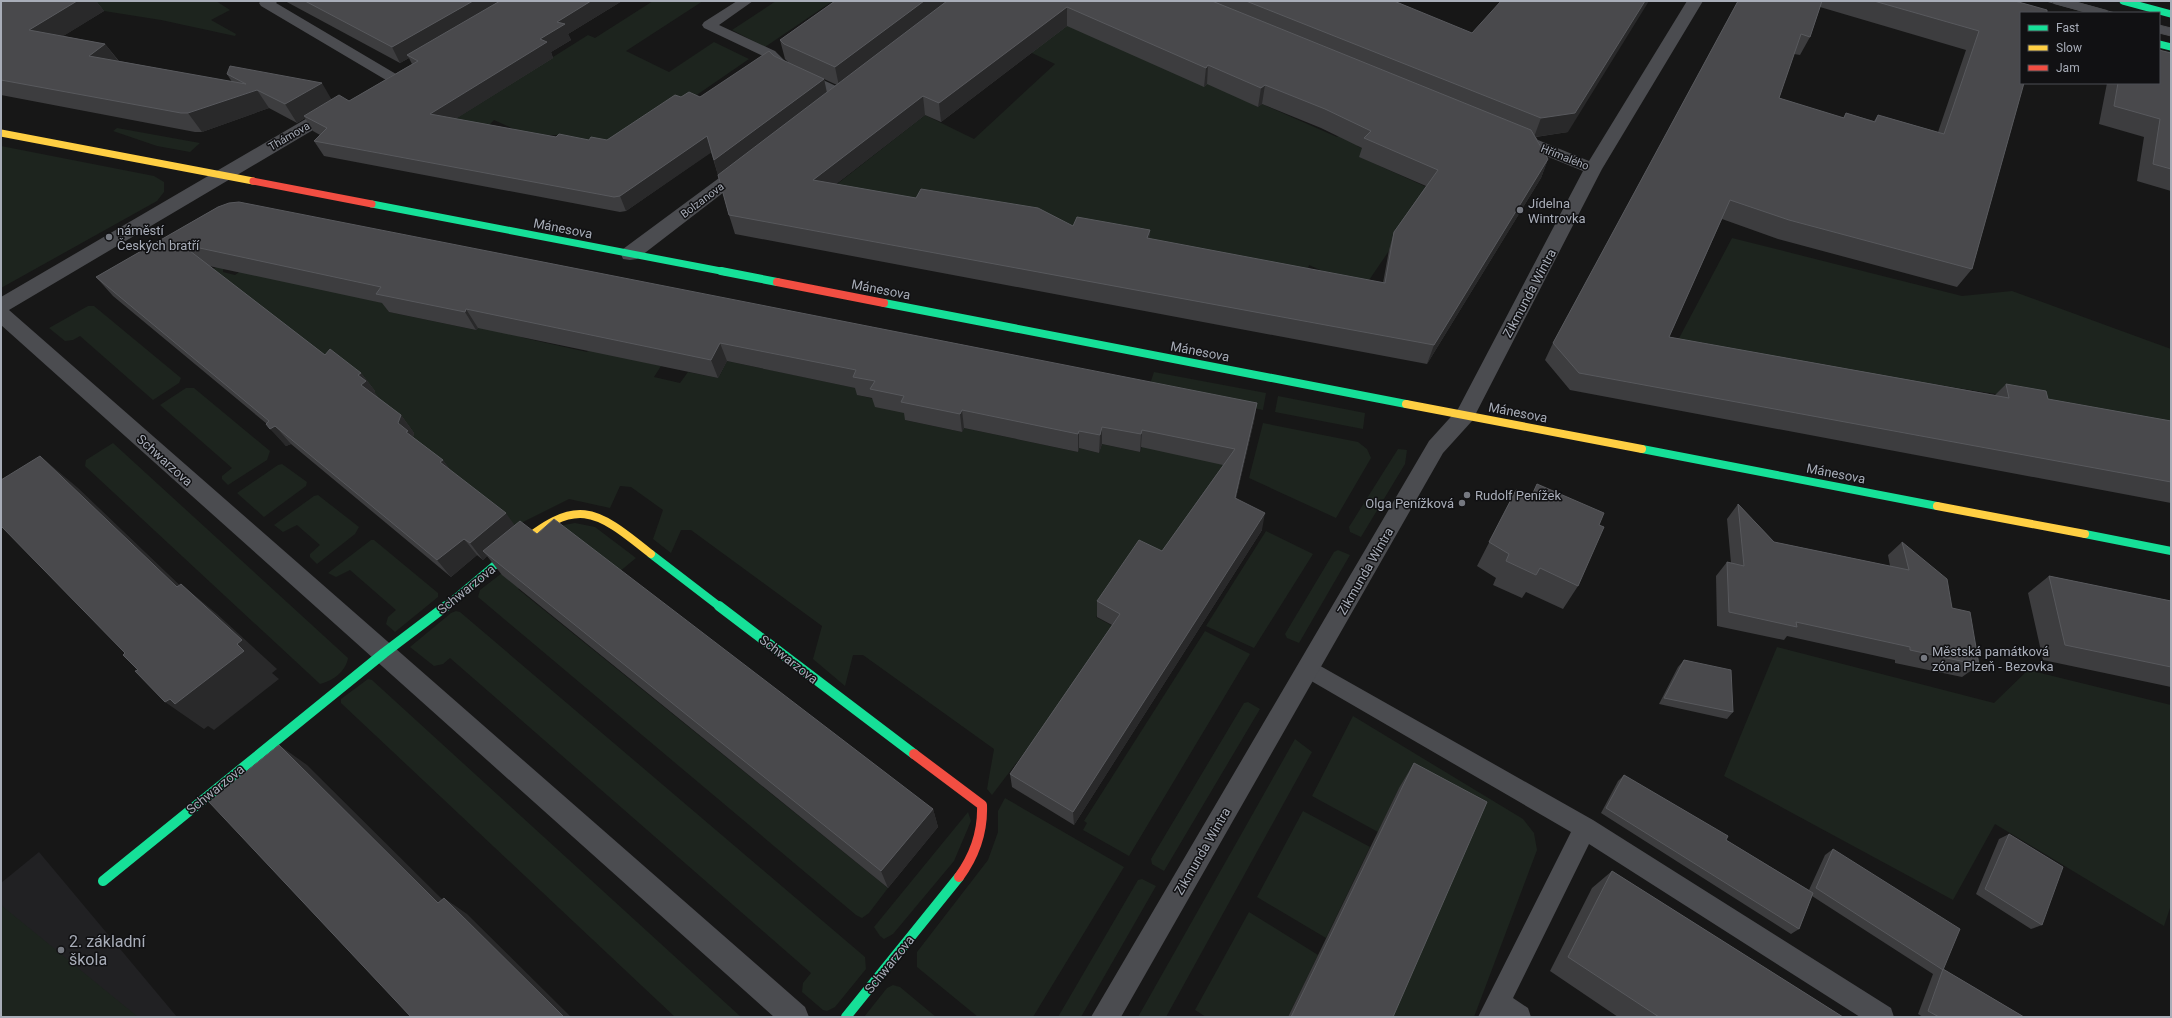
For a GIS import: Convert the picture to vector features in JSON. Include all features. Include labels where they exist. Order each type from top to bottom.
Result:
[{"type":"street","name":"Zikmunda Wintra","points":[[1106,1017],[1436,447],[1465,415],[1593,169],[1695,1]]},
{"type":"street","points":[[2123,1],[2171,14]]},
{"type":"street","points":[[2160,44],[2171,47]]},
{"type":"street","name":"Thámova","points":[[223,175],[350,100]]},
{"type":"street","name":"Hřímalého","points":[[1502,132],[1593,169]]},
{"type":"street","points":[[1,133],[223,175]]},
{"type":"street","name":"Bolzanova","points":[[630,254],[754,160]]},
{"type":"street","points":[[1,306],[223,175]]},
{"type":"street","name":"Mánesova","points":[[223,175],[2171,551]]},
{"type":"street","name":"Schwarzova","points":[[1,314],[795,1017]]},
{"type":"street","name":"Schwarzova","points":[[103,882],[384,653],[459,596],[539,528],[562,517],[584,514],[606,520],[982,805],[984,821],[980,840],[967,867],[846,1017]]},
{"type":"lane","points":[[271,1],[266,3],[391,76]]},
{"type":"lane","points":[[746,1],[709,25],[770,54],[783,67],[842,94]]},
{"type":"lane","points":[[2059,1],[2098,12]]},
{"type":"lane","points":[[2160,29],[2171,32]]},
{"type":"lane","points":[[1308,668],[1586,828],[1882,1017]]},
{"type":"lane","points":[[1519,1017],[1494,1009],[1586,828]]},
{"type":"shaded area","points":[[74,1],[216,1],[230,10],[211,20],[236,34],[235,36],[161,20],[104,11]]},
{"type":"shaded area","points":[[653,1],[703,1],[626,51],[669,72],[714,42],[749,59],[685,103],[613,146],[556,135],[529,136],[494,120],[476,139],[416,113],[500,73],[515,81],[588,35],[595,38]]},
{"type":"shaded area","points":[[776,1],[833,1],[765,47],[732,30]]},
{"type":"shaded area","points":[[1037,10],[1210,81],[1258,107],[1262,104],[1337,137],[1338,136],[1358,144],[1357,146],[1366,150],[1360,157],[1431,189],[1363,289],[1309,265],[1303,288],[832,188],[925,115],[974,139],[1055,64],[1032,53]]},
{"type":"shaded area","points":[[117,128],[200,143],[190,152],[157,146],[113,131]]},
{"type":"shaded area","points":[[1,146],[154,176],[164,182],[164,192],[157,201],[1,288]]},
{"type":"shaded area","points":[[1732,238],[1962,296],[2012,291],[2171,349],[2171,431],[1996,394],[1676,344]]},
{"type":"shaded area","points":[[227,261],[230,261],[223,272],[235,275],[242,270],[383,303],[389,312],[476,330],[483,321],[524,338],[587,352],[589,349],[661,366],[654,377],[680,383],[688,372],[718,378],[727,361],[860,389],[858,395],[910,408],[905,420],[962,432],[964,428],[1078,452],[1079,448],[1099,453],[1102,444],[1140,452],[1142,446],[1199,459],[1234,465],[1161,567],[1138,556],[1096,617],[1118,629],[992,795],[987,789],[994,749],[863,655],[853,655],[845,686],[813,659],[822,626],[691,530],[681,530],[671,553],[653,539],[663,510],[631,487],[620,486],[610,508],[569,499],[513,527],[419,450],[352,378],[211,270]]},
{"type":"shaded area","points":[[88,306],[94,306],[181,378],[179,383],[153,400],[80,336],[73,340],[65,341],[49,328]]},
{"type":"shaded area","points":[[1154,372],[1266,393],[1263,410],[1149,387]]},
{"type":"shaded area","points":[[186,388],[194,388],[270,451],[267,460],[228,485],[222,479],[222,476],[232,468],[160,405]]},
{"type":"shaded area","points":[[1278,396],[1365,413],[1363,429],[1275,412]]},
{"type":"shaded area","points":[[1263,423],[1358,442],[1367,449],[1371,458],[1336,518],[1249,478]]},
{"type":"shaded area","points":[[113,443],[348,658],[345,667],[338,675],[325,683],[320,684],[85,466],[86,460]]},
{"type":"shaded area","points":[[1398,449],[1407,450],[1405,464],[1361,537],[1350,532],[1349,527]]},
{"type":"shaded area","points":[[282,464],[307,482],[306,486],[264,517],[237,493],[278,465]]},
{"type":"shaded area","points":[[318,495],[359,527],[355,534],[317,564],[310,557],[310,554],[320,545],[297,525],[283,532],[274,525],[314,496]]},
{"type":"shaded area","points":[[575,523],[595,527],[636,558],[619,572],[518,589],[888,888],[869,913],[862,918],[856,915],[478,597],[480,590],[564,525]]},
{"type":"shaded area","points":[[1266,531],[1313,554],[1254,648],[1206,626]]},
{"type":"shaded area","points":[[371,540],[374,540],[438,593],[438,597],[395,632],[386,624],[388,617],[396,610],[350,570],[336,577],[328,573]]},
{"type":"shaded area","points":[[1338,550],[1350,555],[1299,643],[1287,638],[1285,634],[1334,552]]},
{"type":"shaded area","points":[[456,611],[460,612],[865,957],[866,969],[835,1007],[827,1011],[823,1010],[802,992],[803,983],[811,973],[450,658],[443,664],[434,666],[410,647],[451,613]]},
{"type":"shaded area","points":[[1205,631],[1250,654],[1129,856],[1083,830],[1087,823],[1084,821]]},
{"type":"shaded area","points":[[1777,647],[1994,703],[2028,670],[2171,705],[2171,905],[2164,926],[1995,824],[1953,900],[1724,776]]},
{"type":"shaded area","points":[[368,679],[372,680],[741,1017],[675,1017],[341,703],[341,699]]},
{"type":"shaded area","points":[[1248,702],[1260,709],[1164,871],[1152,864],[1151,859],[1244,703]]},
{"type":"shaded area","points":[[1353,716],[1523,819],[1534,833],[1537,850],[1474,1017],[1385,1017],[1399,788],[1378,832],[1312,796]]},
{"type":"shaded area","points":[[1295,739],[1312,752],[1166,1017],[1138,1017]]},
{"type":"shaded area","points":[[1005,798],[1124,867],[1033,1017],[978,1017],[917,967],[917,952],[988,860],[998,832],[998,811]]},
{"type":"shaded area","points":[[1303,811],[1370,847],[1326,938],[1257,897]]},
{"type":"shaded area","points":[[968,812],[971,821],[954,861],[893,934],[884,939],[874,927]]},
{"type":"shaded area","name":"2. základní škola","points":[[39,852],[177,1017],[1,1017],[1,883]]},
{"type":"shaded area","points":[[1142,879],[1156,886],[1081,1017],[1058,1017],[1138,880]]},
{"type":"shaded area","points":[[1,905],[138,1017],[1,1017]]},
{"type":"shaded area","points":[[1249,912],[1318,955],[1288,1017],[1206,1017],[1195,1010]]},
{"type":"shaded area","points":[[893,985],[900,987],[936,1017],[864,1017],[887,988]]},
{"type":"building","points":[[1,1],[77,1],[29,30],[105,44],[89,56],[246,84],[227,74],[230,66],[322,83],[285,104],[257,90],[188,113],[181,113],[1,80]]},
{"type":"building","points":[[305,1],[473,1],[392,47]]},
{"type":"building","points":[[500,1],[591,1],[557,22],[565,24],[540,39],[547,42],[430,114],[556,137],[559,134],[589,140],[591,137],[607,140],[675,95],[681,97],[689,92],[700,97],[769,51],[774,56],[824,79],[714,160],[707,136],[620,196],[614,197],[314,141],[327,128],[304,116],[339,95],[349,101],[418,61],[407,55]]},
{"type":"building","points":[[835,1],[924,1],[835,67],[784,44],[780,40]]},
{"type":"building","points":[[947,1],[1212,1],[1531,130],[1548,159],[1434,345],[729,215],[718,175]],"holes":[[[1067,7],[1206,68],[1208,65],[1261,88],[1265,85],[1325,109],[1371,131],[1364,138],[1438,170],[1394,232],[1385,283],[1147,238],[1150,230],[1077,217],[1073,226],[1038,208],[921,189],[916,198],[813,180],[923,96],[939,103]]]},
{"type":"building","points":[[1246,1],[1394,1],[1472,33],[1501,1],[1645,1],[1575,113],[1541,118]]},
{"type":"building","points":[[1738,1],[1822,1],[1810,37],[1801,34],[1779,98],[1844,118],[1846,113],[1875,122],[1878,115],[1944,134],[1979,31],[1874,1],[2015,1],[2047,10],[2047,12],[2020,12],[2020,84],[2024,84],[1972,269],[1789,220],[1730,200],[1669,337],[2009,398],[2006,384],[2046,391],[2048,399],[2171,421],[2171,482],[1579,373],[1553,343]]},
{"type":"building","points":[[2160,50],[2171,53],[2171,169],[2153,164],[2160,119],[2114,106],[2118,84],[2160,84]]},
{"type":"building","points":[[239,202],[1257,403],[1235,498],[1265,513],[1073,812],[1010,774],[1120,614],[1097,601],[1139,540],[1162,551],[1235,449],[1142,430],[1141,434],[1102,427],[1100,435],[1079,431],[1078,434],[962,410],[960,414],[901,402],[904,396],[870,389],[875,381],[853,377],[856,370],[720,343],[711,360],[466,309],[465,312],[376,294],[381,287],[181,244],[325,355],[330,349],[361,373],[358,375],[366,381],[361,385],[401,415],[398,423],[408,431],[406,432],[443,460],[440,462],[506,513],[470,543],[464,539],[437,560],[275,426],[270,429],[266,424],[269,421],[96,277],[218,207],[229,203]]},
{"type":"building","points":[[40,456],[177,587],[181,584],[242,640],[237,644],[244,651],[175,704],[170,699],[165,702],[135,671],[138,670],[123,655],[125,653],[1,526],[1,480]]},
{"type":"building","points":[[1537,484],[1604,513],[1599,525],[1604,527],[1578,586],[1540,568],[1536,575],[1506,561],[1509,554],[1489,542],[1516,490],[1532,495]]},
{"type":"building","points":[[1738,504],[1774,542],[1909,570],[1902,542],[1947,579],[1952,608],[1970,612],[1979,665],[1910,650],[1910,647],[1796,622],[1797,627],[1729,612],[1727,562],[1744,566]]},
{"type":"building","points":[[554,519],[933,809],[881,871],[483,551],[520,521],[537,534]]},
{"type":"building","points":[[2049,576],[2171,601],[2171,667],[2065,645]]},
{"type":"building","points":[[1684,660],[1731,670],[1733,712],[1664,698]]},
{"type":"building","points":[[279,745],[438,903],[444,898],[564,1017],[411,1017],[209,802]]},
{"type":"building","points":[[1414,763],[1487,802],[1393,1017],[1291,1017]]},
{"type":"building","points":[[1624,775],[1728,836],[1726,840],[1813,893],[1799,929],[1606,808]]},
{"type":"building","points":[[2009,834],[2063,867],[2042,925],[1985,889]]},
{"type":"building","points":[[1833,849],[1960,929],[1943,970],[1816,888]]},
{"type":"building","points":[[1612,871],[1843,1017],[1659,1017],[1568,957]]},
{"type":"building","points":[[1943,969],[2024,1017],[1939,1017],[1928,1011]]},
{"type":"tram line","points":[[2046,1],[2085,12]]},
{"type":"tram line","points":[[2072,1],[2111,12]]},
{"type":"tram line","points":[[2160,25],[2171,28]]},
{"type":"tram line","points":[[2160,33],[2171,36]]},
{"type":"traffic: fast","points":[[2123,1],[2171,14]]},
{"type":"traffic: fast","points":[[2160,44],[2171,47]]},
{"type":"traffic: fast","points":[[372,204],[777,282]]},
{"type":"traffic: fast","points":[[884,303],[1406,404]]},
{"type":"traffic: fast","points":[[1642,449],[1937,506]]},
{"type":"traffic: fast","points":[[2085,534],[2171,551]]},
{"type":"traffic: fast","points":[[103,881],[384,653],[459,596],[515,548]]},
{"type":"traffic: fast","points":[[651,554],[914,754]]},
{"type":"traffic: fast","points":[[846,1017],[959,877]]},
{"type":"traffic: slow","points":[[1,133],[253,181]]},
{"type":"traffic: slow","points":[[1406,404],[1642,449]]},
{"type":"traffic: slow","points":[[1937,506],[2085,534]]},
{"type":"traffic: slow","points":[[515,548],[535,532],[557,519],[569,515],[581,514],[593,515],[612,523],[624,531],[651,554]]},
{"type":"traffic: jam","points":[[253,181],[372,204]]},
{"type":"traffic: jam","points":[[777,282],[884,303]]},
{"type":"traffic: jam","points":[[914,754],[982,805],[982,825],[980,834],[970,861],[959,877]]},
{"type":"place","name":"Jídelna Wintrovka","points":[[1520,210]]},
{"type":"place","name":"náměstí Českých bratří","points":[[109,237]]},
{"type":"place","name":"Rudolf Penížek","points":[[1467,495]]},
{"type":"place","name":"Olga Penížková","points":[[1462,503]]},
{"type":"place","name":"Městská památková zóna Plzeň - Bezovka","points":[[1924,658]]},
{"type":"place","name":"2. základní škola","points":[[61,950]]}]
